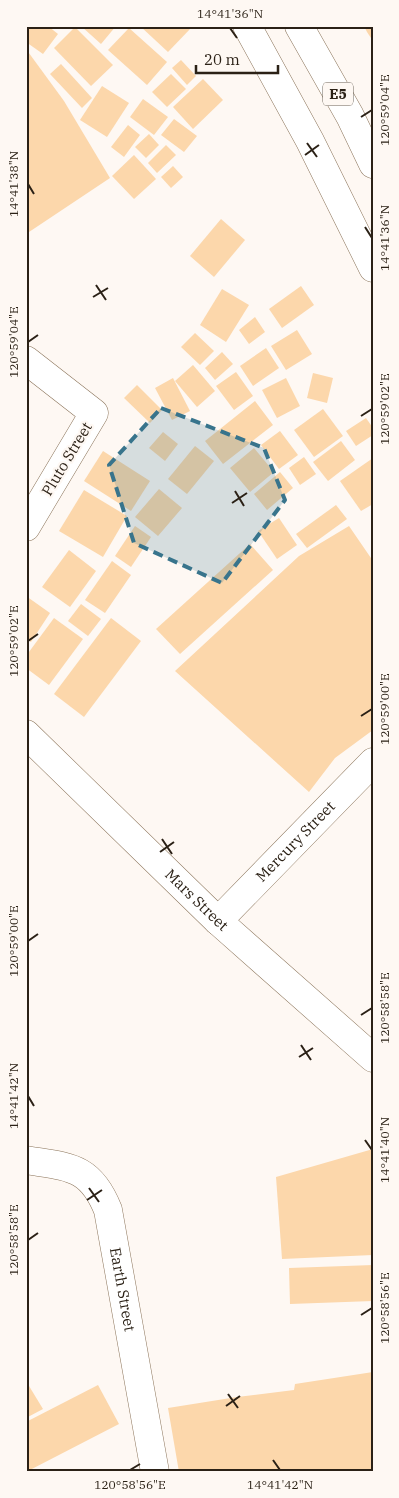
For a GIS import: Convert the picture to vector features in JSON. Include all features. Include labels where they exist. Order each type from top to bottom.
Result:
[{"type":"main road","points":[[246,26],[310,141],[373,268]]},
{"type":"main road","name":"E5","points":[[299,26],[350,116],[373,164]]},
{"type":"main road","name":"Pluto Street","points":[[26,360],[94,414],[26,527]]},
{"type":"main road","name":"Mars Street","points":[[26,734],[218,921],[373,1058]]},
{"type":"main road","name":"Mercury Street","points":[[218,921],[373,762]]},
{"type":"main road","name":"Earth Street","points":[[26,1160],[74,1168],[85,1175],[102,1195],[108,1210],[155,1472]]},
{"type":"highlighted area","points":[[161,408],[264,448],[285,500],[222,583],[134,543],[109,465]]},
{"type":"building","points":[[27,26],[48,26],[58,34],[43,54],[26,42]]},
{"type":"building","points":[[81,26],[116,26],[101,44]]},
{"type":"building","points":[[140,26],[188,26],[191,28],[168,52]]},
{"type":"building","points":[[364,26],[373,26],[373,41],[367,32]]},
{"type":"building","points":[[75,27],[113,65],[91,86],[54,48]]},
{"type":"building","points":[[129,28],[167,62],[147,85],[108,50]]},
{"type":"building","points":[[26,49],[64,101],[110,178],[26,234]]},
{"type":"building","points":[[181,60],[196,76],[187,85],[172,68]]},
{"type":"building","points":[[61,64],[92,98],[82,108],[50,74]]},
{"type":"building","points":[[171,74],[186,89],[167,107],[152,92]]},
{"type":"building","points":[[203,79],[223,100],[193,129],[173,107]]},
{"type":"building","points":[[102,86],[129,103],[107,137],[80,120]]},
{"type":"building","points":[[143,99],[168,117],[154,135],[130,117]]},
{"type":"building","points":[[174,119],[197,136],[184,152],[161,135]]},
{"type":"building","points":[[128,125],[140,135],[124,157],[111,147]]},
{"type":"building","points":[[149,134],[159,145],[146,158],[135,147]]},
{"type":"building","points":[[166,145],[176,155],[157,173],[148,163]]},
{"type":"building","points":[[134,155],[156,179],[134,199],[112,176]]},
{"type":"building","points":[[173,166],[183,177],[171,188],[161,177]]},
{"type":"building","points":[[221,219],[245,240],[214,277],[190,256]]},
{"type":"building","points":[[301,286],[314,305],[282,328],[269,309]]},
{"type":"building","points":[[222,289],[249,305],[226,342],[200,325]]},
{"type":"building","points":[[255,317],[265,332],[249,344],[239,330]]},
{"type":"building","points":[[297,330],[312,354],[286,370],[271,346]]},
{"type":"building","points":[[195,333],[214,351],[200,365],[181,347]]},
{"type":"building","points":[[266,348],[279,368],[253,386],[240,366]]},
{"type":"building","points":[[222,352],[233,364],[215,380],[205,368]]},
{"type":"building","points":[[193,365],[215,391],[197,407],[175,381]]},
{"type":"building","points":[[236,372],[253,396],[234,410],[216,386]]},
{"type":"building","points":[[313,373],[333,378],[327,403],[307,398]]},
{"type":"building","points":[[173,378],[190,411],[172,420],[155,388]]},
{"type":"building","points":[[286,378],[300,406],[277,418],[262,390]]},
{"type":"building","points":[[137,385],[162,410],[150,423],[124,398]]},
{"type":"building","points":[[255,401],[273,425],[223,464],[205,441]]},
{"type":"building","points":[[323,409],[343,436],[314,457],[294,430]]},
{"type":"building","points":[[366,418],[373,428],[373,435],[356,446],[346,431]]},
{"type":"building","points":[[280,431],[298,455],[279,469],[261,445]]},
{"type":"building","points":[[163,432],[178,444],[165,461],[149,448]]},
{"type":"building","points":[[341,441],[355,460],[328,481],[313,462]]},
{"type":"building","points":[[195,446],[214,461],[187,494],[168,479]]},
{"type":"building","points":[[254,448],[274,472],[250,492],[230,468]]},
{"type":"building","points":[[103,451],[150,481],[131,511],[84,481]]},
{"type":"building","points":[[304,457],[316,474],[300,485],[289,468]]},
{"type":"building","points":[[373,458],[373,504],[361,511],[340,481]]},
{"type":"building","points":[[280,472],[293,488],[267,510],[254,494]]},
{"type":"building","points":[[159,489],[182,508],[158,536],[135,517]]},
{"type":"building","points":[[84,490],[127,516],[103,557],[59,531]]},
{"type":"building","points":[[336,505],[347,519],[307,548],[296,534]]},
{"type":"building","points":[[279,518],[297,545],[277,559],[258,531]]},
{"type":"building","points":[[135,526],[151,537],[131,567],[115,556]]},
{"type":"building","points":[[349,526],[373,561],[373,730],[335,758],[309,792],[175,671],[299,556]]},
{"type":"building","points":[[250,544],[273,570],[180,654],[156,629]]},
{"type":"building","points":[[69,550],[96,571],[70,607],[42,587]]},
{"type":"building","points":[[112,561],[131,575],[105,613],[85,600]]},
{"type":"building","points":[[26,596],[50,613],[31,642],[26,639]]},
{"type":"building","points":[[81,604],[101,619],[88,636],[68,621]]},
{"type":"building","points":[[54,618],[83,639],[49,685],[26,668],[26,656]]},
{"type":"building","points":[[111,618],[141,641],[84,717],[54,694]]},
{"type":"building","points":[[373,1149],[373,1255],[282,1259],[276,1177]]},
{"type":"building","points":[[373,1265],[373,1301],[290,1304],[289,1268]]},
{"type":"building","points":[[373,1372],[373,1472],[179,1472],[168,1408],[294,1390],[295,1384]]},
{"type":"building","points":[[26,1381],[43,1409],[26,1418]]},
{"type":"building","points":[[98,1385],[119,1424],[26,1472],[26,1422]]}]
